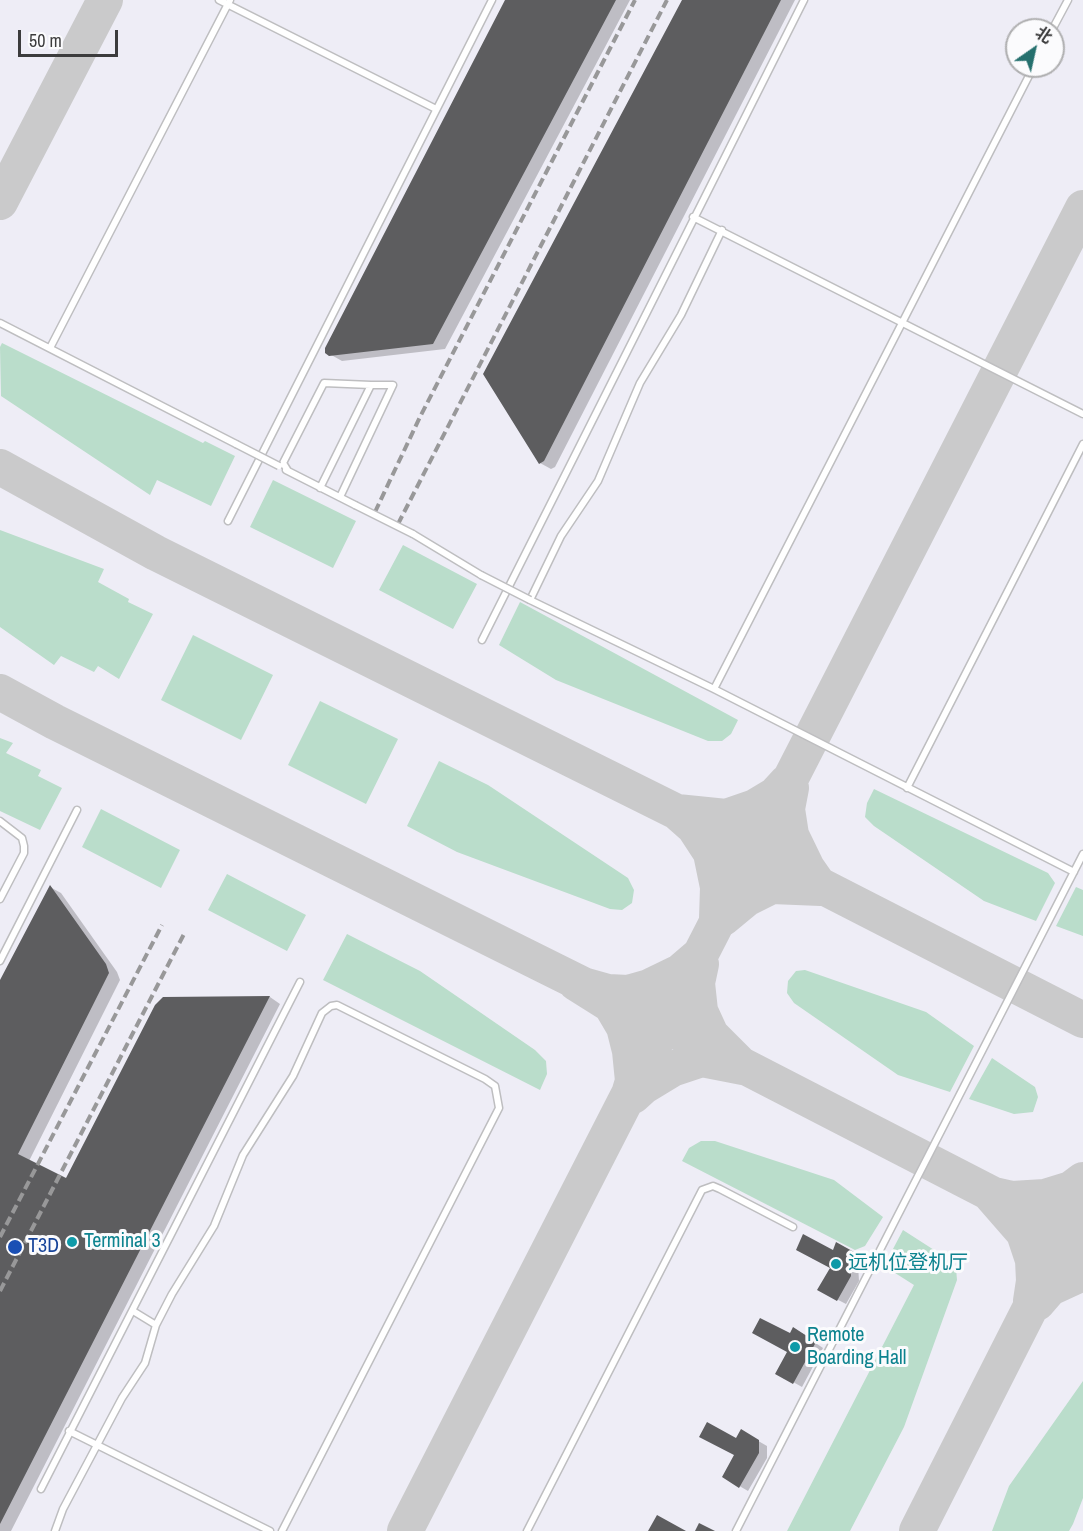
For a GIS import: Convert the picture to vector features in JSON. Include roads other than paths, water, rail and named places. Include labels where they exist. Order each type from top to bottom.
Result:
[{"type":"lane","points":[[219,0],[229,2],[436,109]]},
{"type":"lane","points":[[228,521],[492,0]]},
{"type":"lane","points":[[482,640],[804,0]]},
{"type":"lane","points":[[1058,18],[1068,0]]},
{"type":"lane","points":[[50,348],[229,2]]},
{"type":"lane","points":[[714,689],[1028,78]]},
{"type":"lane","points":[[693,217],[1083,414]]},
{"type":"lane","points":[[530,600],[561,536],[598,481],[640,383],[681,315],[722,230]]},
{"type":"lane","points":[[0,323],[413,534],[481,575],[714,689],[1074,872]]},
{"type":"lane","points":[[288,471],[284,463],[324,383],[393,385],[340,497]]},
{"type":"lane","points":[[320,488],[370,385]]},
{"type":"lane","points":[[907,788],[1083,444]]},
{"type":"lane","points":[[0,961],[77,810]]},
{"type":"lane","points":[[0,821],[22,838],[24,853],[0,899]]},
{"type":"lane","points":[[736,1531],[1083,854]]},
{"type":"lane","points":[[41,1489],[300,982]]},
{"type":"lane","points":[[55,1531],[63,1509],[122,1398],[145,1363],[156,1325],[214,1226],[243,1155],[292,1076],[322,1013],[331,1006],[345,1008],[495,1086],[499,1108],[282,1531]]},
{"type":"lane","points":[[527,1531],[702,1190],[713,1186],[793,1227]]},
{"type":"lane","points":[[133,1311],[156,1325]]},
{"type":"lane","points":[[69,1431],[270,1531]]},
{"type":"railway","points":[[375,512],[420,417],[635,0]]},
{"type":"railway","points":[[398,524],[667,0]]},
{"type":"railway","points":[[0,1237],[162,925]]},
{"type":"railway","points":[[0,1291],[184,934]]},
{"type":"place","name":"Terminal 3","points":[[72,1242]]},
{"type":"place","name":"T3D","points":[[15,1247]]},
{"type":"place","name":"远机位登机厅","points":[[836,1264]]},
{"type":"place","name":"Remote Boarding Hall","points":[[795,1347]]}]
